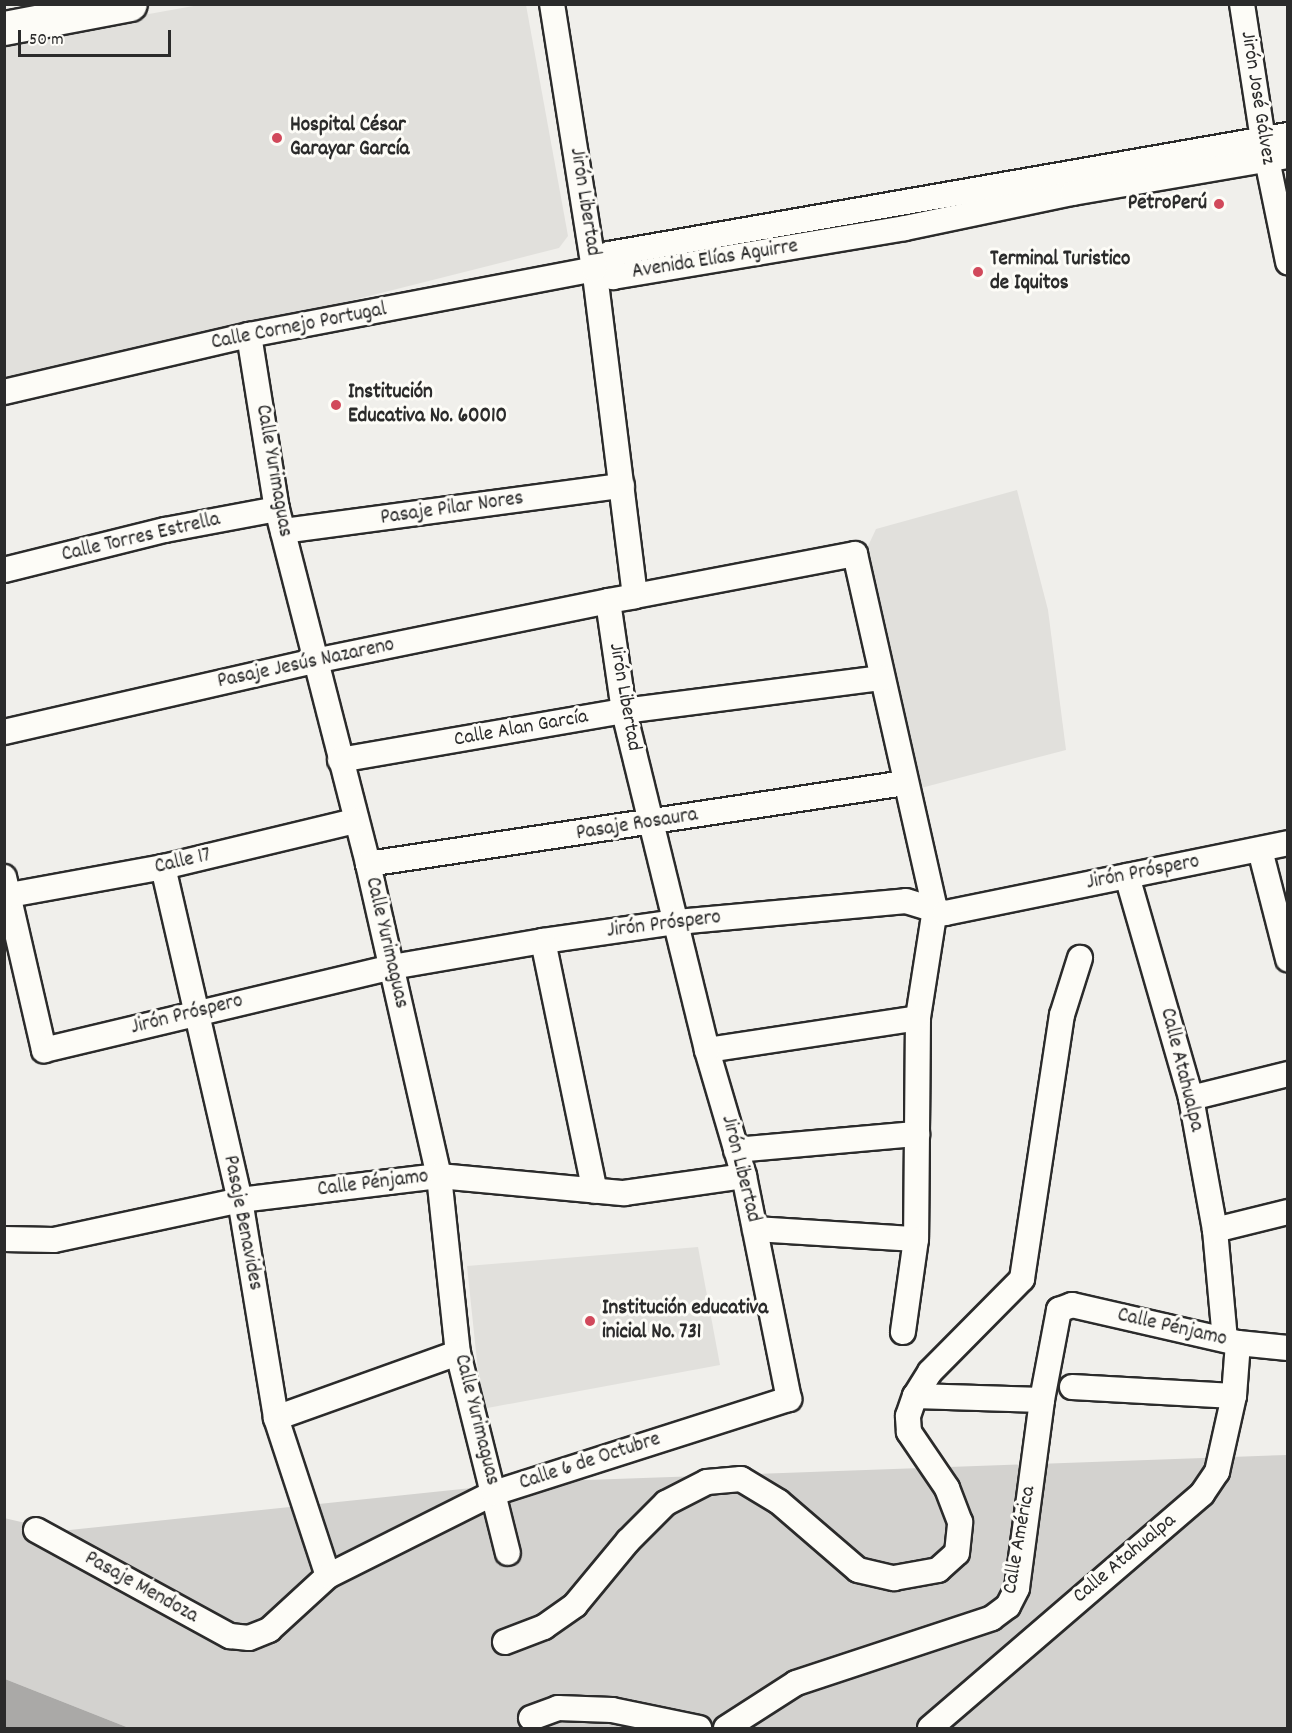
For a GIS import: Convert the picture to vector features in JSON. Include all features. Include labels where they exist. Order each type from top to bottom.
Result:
[{"type":"main road","points":[[4,28],[130,4]]},
{"type":"street","name":"Jirón Libertad","points":[[552,4],[594,269],[635,596]]},
{"type":"street","name":"Jirón José Gálvez","points":[[1242,4],[1272,152],[1287,262]]},
{"type":"street","name":"Avenida Elías Aguirre","points":[[594,269],[609,254],[952,208],[1272,152],[1287,135]]},
{"type":"street","name":"Calle Cornejo Portugal","points":[[4,392],[249,335],[594,269]]},
{"type":"street","name":"Calle Yurimaguas","points":[[249,335],[280,520],[314,661],[368,864],[439,1176],[458,1353],[495,1493],[508,1553]]},
{"type":"street","name":"Pasaje Pilar Nores","points":[[280,520],[622,486]]},
{"type":"street","name":"Calle Torres Estrella","points":[[4,570],[165,530],[280,520]]},
{"type":"street","points":[[608,602],[855,554],[935,909],[918,1018],[915,1239],[903,1332]]},
{"type":"street","name":"Jirón Libertad","points":[[608,602],[624,711],[651,824],[678,921],[707,1050],[744,1176],[789,1399]]},
{"type":"street","name":"Pasaje Jesús Nazareno","points":[[4,732],[314,661],[608,602]]},
{"type":"street","name":"Calle Alan García","points":[[340,760],[624,711],[882,678]]},
{"type":"street","name":"Pasaje Rosaura","points":[[368,864],[651,824],[905,783]]},
{"type":"street","name":"Calle 17","points":[[6,889],[163,867],[355,821]]},
{"type":"street","name":"Jirón Próspero","points":[[6,889],[44,1050],[392,967],[543,941],[678,921],[906,901],[945,913],[1287,843]]},
{"type":"street","points":[[1260,850],[1287,959]]},
{"type":"street","name":"Pasaje Benavides","points":[[163,867],[240,1200],[276,1418],[328,1576]]},
{"type":"street","name":"Calle Atahualpa","points":[[930,1728],[1202,1494],[1217,1472],[1234,1396],[1232,1341],[1191,1098],[1127,876]]},
{"type":"street","points":[[543,941],[596,1191]]},
{"type":"street","points":[[505,1642],[544,1627],[575,1605],[628,1540],[666,1503],[707,1482],[741,1479],[779,1502],[858,1570],[894,1578],[938,1570],[957,1553],[960,1522],[947,1488],[909,1432],[908,1416],[915,1396],[952,1348],[1022,1279],[1062,1015],[1080,958]]},
{"type":"street","points":[[707,1050],[918,1018]]},
{"type":"street","points":[[1191,1098],[1287,1074]]},
{"type":"street","points":[[736,1150],[917,1134]]},
{"type":"street","name":"Calle Pénjamo","points":[[4,1239],[54,1240],[240,1200],[439,1176],[624,1193],[744,1176]]},
{"type":"street","points":[[1215,1230],[1287,1212]]},
{"type":"street","points":[[755,1229],[915,1239]]},
{"type":"street","name":"Calle Pénjamo","points":[[1059,1310],[1072,1305],[1232,1341],[1287,1348]]},
{"type":"street","name":"Calle América","points":[[726,1728],[796,1683],[992,1618],[1008,1606],[1017,1588],[1042,1400],[1059,1310]]},
{"type":"street","points":[[276,1418],[458,1353]]},
{"type":"street","points":[[1072,1387],[1234,1396]]},
{"type":"street","points":[[915,1396],[1042,1400]]},
{"type":"street","name":"Calle 6 de Octubre","points":[[249,1638],[269,1630],[328,1576],[495,1493],[789,1399]]},
{"type":"street","name":"Pasaje Mendoza","points":[[36,1530],[230,1636],[249,1638]]},
{"type":"street","points":[[531,1719],[558,1708],[612,1710],[699,1728]]},
{"type":"shaded area","name":"Hospital César Garayar García","points":[[199,5],[526,5],[568,236],[559,248],[5,388],[4,40]]},
{"type":"shaded area","points":[[1017,490],[1048,610],[1066,750],[921,788],[862,559],[876,529]]},
{"type":"shaded area","points":[[698,1247],[720,1365],[482,1409],[467,1266]]},
{"type":"shaded area","points":[[1287,1455],[1287,1728],[129,1728],[5,1679],[4,1518],[60,1531],[529,1482]]},
{"type":"shaded area","points":[[5,1679],[129,1728],[5,1728]]},
{"type":"place","name":"Hospital César Garayar García","points":[[277,138]]},
{"type":"place","name":"PetroPerú","points":[[1219,204]]},
{"type":"place","name":"Terminal Turistico de Iquitos","points":[[978,272]]},
{"type":"place","name":"Institución Educativa No. 60010","points":[[336,405]]},
{"type":"place","name":"Institución educativa inicial No. 731","points":[[590,1321]]}]
